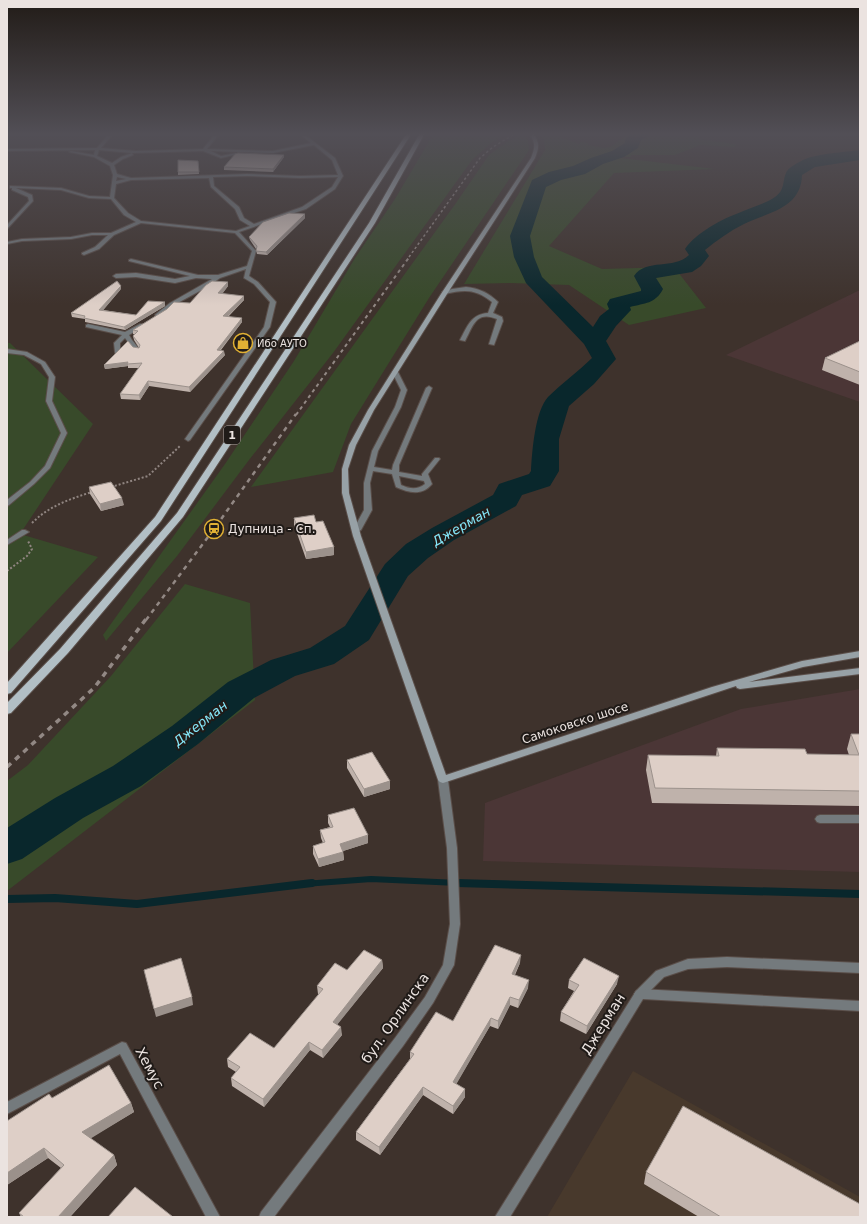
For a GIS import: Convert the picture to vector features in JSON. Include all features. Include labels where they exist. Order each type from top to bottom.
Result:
[{"type":"main road","name":"1","points":[[7,690],[158,519],[373,190]]},
{"type":"main road","name":"1","points":[[7,710],[64,651],[180,515],[372,222],[390,190]]},
{"type":"main road","points":[[443,780],[400,662],[357,534],[347,497],[345,470],[352,445],[395,372],[512,190]]},
{"type":"main road","name":"Самоковско шосе","points":[[443,780],[715,689],[802,664],[860,654]]},
{"type":"main road","name":"Самоковско шосе","points":[[715,689],[860,671]]},
{"type":"street","points":[[7,228],[31,201],[30,196],[16,190]]},
{"type":"street","points":[[65,190],[89,197],[112,198],[126,214],[140,222],[236,232],[304,208],[331,190]]},
{"type":"street","points":[[112,198],[113,190]]},
{"type":"street","points":[[217,190],[237,208],[242,219],[252,226]]},
{"type":"street","points":[[7,243],[22,240],[71,238],[112,234],[140,222]]},
{"type":"street","points":[[188,438],[267,327],[273,302],[256,283],[246,277],[254,251],[236,232]]},
{"type":"street","points":[[84,254],[97,248],[112,234]]},
{"type":"street","points":[[131,260],[198,277]]},
{"type":"street","points":[[153,318],[172,304],[218,277],[248,267]]},
{"type":"street","points":[[116,276],[136,275],[175,280]]},
{"type":"street","points":[[156,281],[198,277],[218,277]]},
{"type":"street","points":[[445,292],[474,289],[485,293],[495,302],[490,314]]},
{"type":"street","points":[[463,340],[474,319],[478,315],[490,314],[500,318],[500,325],[492,344]]},
{"type":"street","points":[[117,352],[117,343],[126,334],[148,322]]},
{"type":"street","points":[[88,326],[126,334]]},
{"type":"street","points":[[126,334],[129,341],[137,350]]},
{"type":"street","points":[[7,351],[25,354],[43,363],[52,377],[49,401],[64,433],[48,467],[7,504]]},
{"type":"street","points":[[357,534],[368,510],[367,483],[375,452],[398,406],[404,390],[395,372]]},
{"type":"street","points":[[429,388],[396,465],[395,473],[398,486],[406,490],[415,491],[424,489],[429,484],[425,474],[437,459]]},
{"type":"street","points":[[371,468],[427,479]]},
{"type":"street","points":[[7,543],[25,532]]},
{"type":"street","name":"бул. Орлинска","points":[[266,1217],[429,1000],[448,965],[456,924],[452,848],[443,780]]},
{"type":"street","points":[[820,819],[860,819]]},
{"type":"street","points":[[640,994],[660,974],[688,964],[727,962],[860,968]]},
{"type":"street","name":"Джерман","points":[[502,1217],[640,994],[860,1006]]},
{"type":"street","name":"Хемус","points":[[7,1108],[122,1047],[213,1217]]},
{"type":"path","points":[[106,488],[148,476],[188,438]]},
{"type":"path","points":[[7,571],[27,556],[32,548],[25,532],[38,517],[56,505],[92,492]]},
{"type":"shaded area","points":[[860,290],[860,402],[726,355]]},
{"type":"shaded area","points":[[860,689],[860,872],[483,861],[485,803],[741,709]]},
{"type":"shaded area","points":[[633,1071],[860,1197],[860,1217],[547,1217]]},
{"type":"green space","points":[[400,190],[450,190],[333,353],[249,460],[177,556],[106,641],[103,635],[225,464],[294,361],[355,258]]},
{"type":"green space","points":[[465,190],[502,190],[429,298],[351,424],[333,472],[251,487]]},
{"type":"green space","points":[[521,190],[599,190],[549,246],[602,269],[674,267],[706,308],[629,325],[569,285],[510,283],[464,284]]},
{"type":"green space","points":[[7,343],[10,343],[93,424],[20,534],[98,557],[7,653]]},
{"type":"green space","points":[[185,584],[250,603],[255,700],[7,891],[7,781],[28,765],[111,676]]},
{"type":"building","points":[[289,213],[305,214],[266,252],[256,251],[257,246],[249,237],[263,222]]},
{"type":"building","points":[[117,281],[121,286],[99,310],[136,315],[148,301],[165,302],[124,327],[84,318],[85,316],[71,313]]},
{"type":"building","points":[[212,281],[228,282],[218,293],[244,296],[223,316],[242,318],[217,350],[224,351],[189,387],[148,381],[139,395],[120,394],[142,363],[127,364],[128,362],[104,365],[128,341],[133,347],[139,348],[140,345],[133,336],[138,331],[133,330],[167,309],[174,302],[190,303],[206,285]]},
{"type":"building","points":[[860,341],[860,372],[825,358]]},
{"type":"building","points":[[111,482],[122,498],[100,504],[89,487]]},
{"type":"building","points":[[314,515],[316,522],[323,521],[334,547],[306,552],[294,518]]},
{"type":"building","points":[[851,734],[860,734],[860,791],[655,788],[648,755],[719,756],[717,748],[805,749],[807,754],[859,755]]},
{"type":"building","points":[[372,752],[390,781],[364,789],[347,760]]},
{"type":"building","points":[[354,808],[368,835],[340,844],[343,852],[318,859],[313,846],[325,842],[320,830],[333,827],[328,815]]},
{"type":"building","points":[[495,945],[521,955],[512,974],[529,980],[519,1000],[510,997],[498,1021],[491,1018],[453,1082],[465,1089],[453,1106],[423,1087],[379,1147],[356,1132],[414,1054],[410,1052],[436,1012],[453,1021]]},
{"type":"building","points":[[364,950],[382,960],[333,1022],[341,1027],[322,1050],[309,1042],[263,1099],[231,1078],[240,1067],[227,1059],[250,1033],[274,1048],[323,989],[317,986],[335,963],[347,970]]},
{"type":"building","points":[[181,958],[192,997],[154,1009],[144,970]]},
{"type":"building","points":[[584,958],[619,976],[587,1026],[561,1012],[579,985],[569,980]]},
{"type":"building","points":[[109,1065],[131,1103],[82,1132],[114,1155],[58,1217],[24,1217],[19,1213],[64,1165],[44,1148],[7,1173],[7,1121],[49,1094],[52,1098]]},
{"type":"building","points":[[683,1106],[860,1204],[860,1217],[721,1217],[646,1172]]},
{"type":"building","points":[[135,1187],[173,1217],[108,1217]]},
{"type":"waterway","name":"Джерман","points":[[536,190],[520,236],[524,257],[533,279],[594,341]]},
{"type":"waterway","points":[[594,341],[608,321],[620,310],[618,304],[649,295],[652,289],[644,276],[656,271],[684,268],[694,262],[699,256],[695,249],[711,236],[735,221],[778,203],[783,200],[791,190]]},
{"type":"waterway","name":"Джерман","points":[[7,848],[69,808],[127,776],[185,735],[241,690],[283,668],[322,656],[357,633],[396,571],[417,551],[443,534],[506,500],[509,490],[540,480],[545,471],[546,439],[557,403],[585,379],[604,359],[594,341]]},
{"type":"waterway","points":[[304,884],[371,879],[460,883]]},
{"type":"waterway","points":[[7,899],[55,898],[137,904],[312,883]]},
{"type":"waterway","points":[[460,883],[860,894]]},
{"type":"waterway","points":[[460,883],[480,884]]},
{"type":"railway","points":[[409,257],[457,190]]},
{"type":"railway","points":[[296,415],[410,256]]},
{"type":"railway","points":[[146,620],[214,529],[296,414]]},
{"type":"railway","points":[[7,767],[94,688],[146,619]]},
{"type":"place","name":"Ибо АУТО","points":[[243,343]]},
{"type":"place","name":"Дупница - Сп.","points":[[214,529]]}]
